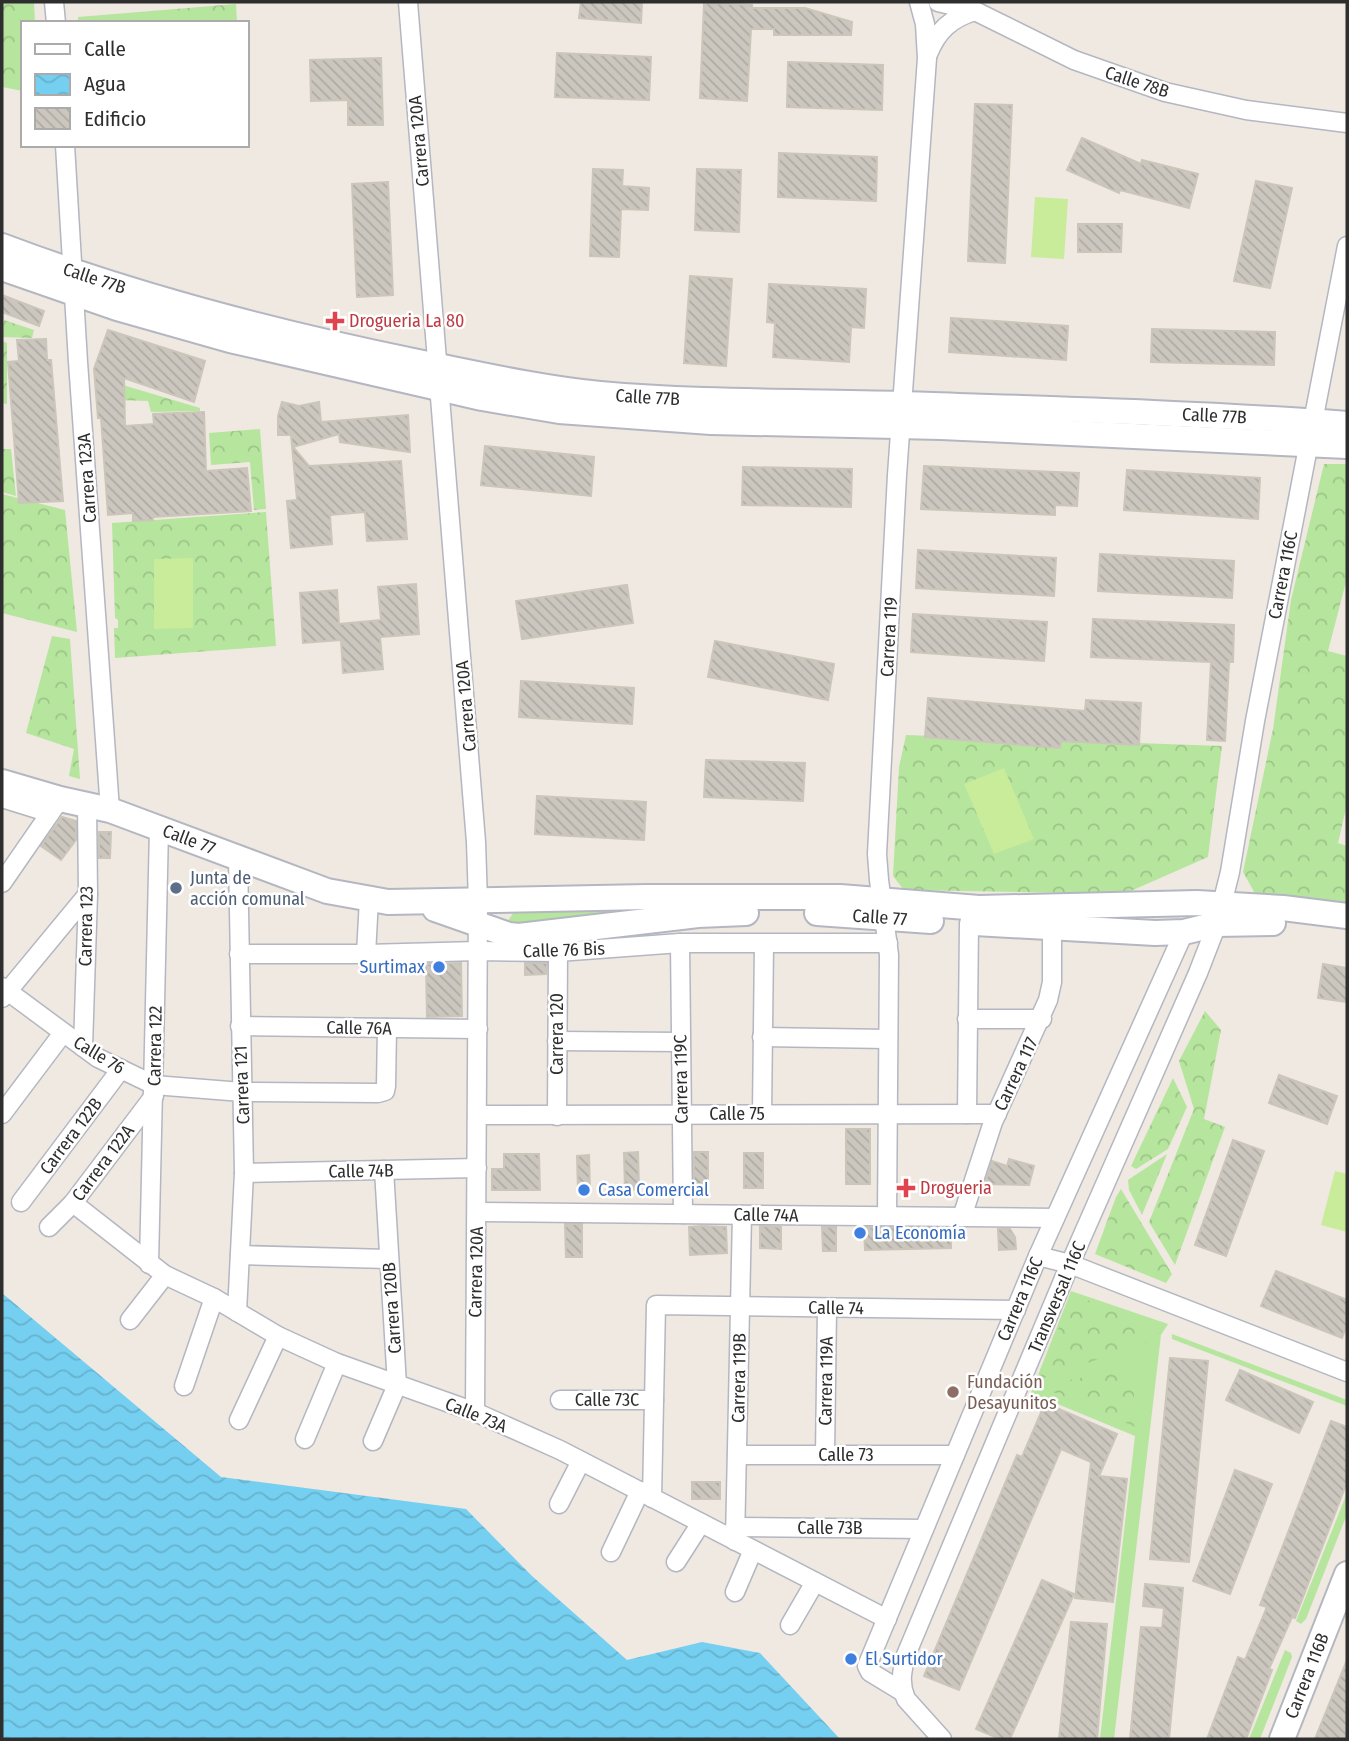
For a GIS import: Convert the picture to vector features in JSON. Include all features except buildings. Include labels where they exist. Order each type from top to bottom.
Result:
[{"type":"street","points":[[54,2],[56,21]]},
{"type":"street","name":"Carrera 120A","points":[[408,2],[471,767],[478,912],[475,1412]]},
{"type":"street","name":"Carrera 119","points":[[887,1216],[888,943],[877,854],[902,415],[927,58],[925,24],[919,2]]},
{"type":"street","name":"Calle 78B","points":[[938,2],[970,6],[1074,60],[1165,92],[1245,110],[1347,123]]},
{"type":"street","name":"Carrera 119","points":[[927,58],[935,37],[970,6]]},
{"type":"street","name":"Carrera 123A","points":[[65,147],[99,808]]},
{"type":"street","name":"Calle 77B","points":[[2,246],[73,282],[229,340],[439,377],[559,411],[711,422],[902,415],[1312,433]]},
{"type":"street","name":"Carrera 116C","points":[[1220,914],[1347,246]]},
{"type":"street","name":"Calle 77B","points":[[2,268],[73,282]]},
{"type":"street","points":[[1312,433],[1347,424]]},
{"type":"street","points":[[1312,433],[1347,446]]},
{"type":"street","name":"Calle 77","points":[[2,782],[55,806],[99,808],[316,887],[369,899],[478,912],[647,897],[840,897],[884,909],[969,923],[1184,932],[1220,914],[1347,916]]},
{"type":"street","points":[[2,798],[55,806],[2,883]]},
{"type":"street","name":"Carrera 123","points":[[83,1047],[88,894],[99,808]]},
{"type":"street","name":"Carrera 122","points":[[149,1264],[159,829]]},
{"type":"street","name":"Carrera 121","points":[[237,1312],[244,1173],[238,858]]},
{"type":"street","points":[[4,992],[88,894]]},
{"type":"street","points":[[366,954],[369,899]]},
{"type":"street","name":"Calle 77","points":[[478,912],[519,936],[583,941],[698,915],[1162,903],[1347,932]]},
{"type":"street","name":"Transversal 116C","points":[[903,1692],[901,1676],[906,1655],[1070,1264],[1193,985],[1220,914]]},
{"type":"street","name":"Carrera 119C","points":[[683,1214],[680,1042],[689,943],[698,915]]},
{"type":"street","points":[[967,1114],[969,923]]},
{"type":"street","name":"Carrera 117","points":[[962,1217],[997,1114],[1042,1019],[1052,982],[1052,928]]},
{"type":"street","name":"Carrera 116C","points":[[903,1692],[867,1669],[1038,1256],[1184,932]]},
{"type":"street","name":"Calle 76 Bis","points":[[239,954],[558,952],[583,941],[888,943]]},
{"type":"street","points":[[762,1114],[764,944]]},
{"type":"street","name":"Carrera 120","points":[[557,1116],[558,952]]},
{"type":"street","name":"Calle 76","points":[[4,992],[98,1058],[121,1069],[154,1091],[378,1093],[385,1091],[386,1086],[387,1028]]},
{"type":"street","points":[[967,1019],[1042,1019]]},
{"type":"street","name":"Calle 76A","points":[[240,1026],[478,1029]]},
{"type":"street","points":[[2,1114],[63,1033]]},
{"type":"street","points":[[762,1037],[888,1039]]},
{"type":"street","points":[[557,1041],[680,1042]]},
{"type":"street","name":"Carrera 122B","points":[[21,1202],[121,1069]]},
{"type":"street","name":"Carrera 122A","points":[[49,1227],[73,1203],[154,1091]]},
{"type":"street","name":"Calle 75","points":[[477,1115],[997,1114]]},
{"type":"street","name":"Calle 74B","points":[[244,1173],[477,1168]]},
{"type":"street","name":"Carrera 120B","points":[[373,1441],[397,1385],[384,1170]]},
{"type":"street","name":"Calle 73A","points":[[73,1203],[165,1275],[214,1298],[278,1336],[337,1363],[475,1412],[581,1461],[701,1523],[735,1534],[754,1550],[887,1619]]},
{"type":"street","name":"Calle 74A","points":[[477,1212],[1055,1218]]},
{"type":"street","name":"Carrera 119B","points":[[735,1534],[743,1215]]},
{"type":"street","points":[[240,1255],[388,1259]]},
{"type":"street","points":[[1038,1256],[1070,1264],[1347,1372]]},
{"type":"street","points":[[131,1320],[165,1275]]},
{"type":"street","points":[[184,1386],[214,1298]]},
{"type":"street","name":"Calle 74","points":[[654,1400],[656,1305],[1016,1310]]},
{"type":"street","name":"Carrera 119A","points":[[825,1455],[827,1308]]},
{"type":"street","points":[[239,1420],[278,1336]]},
{"type":"street","points":[[305,1439],[337,1363]]},
{"type":"street","name":"Calle 73C","points":[[560,1400],[654,1400]]},
{"type":"street","points":[[611,1552],[646,1494],[654,1400]]},
{"type":"street","name":"Calle 73","points":[[737,1455],[955,1455]]},
{"type":"street","points":[[559,1503],[581,1461]]},
{"type":"street","points":[[676,1562],[701,1523]]},
{"type":"street","name":"Calle 73B","points":[[735,1534],[924,1529]]},
{"type":"street","points":[[735,1592],[754,1550]]},
{"type":"street","name":"Carrera 116B","points":[[1282,1739],[1347,1574]]},
{"type":"street","points":[[790,1625],[815,1582]]},
{"type":"street","points":[[903,1692],[906,1699],[943,1739]]},
{"type":"green space","points":[[2,2],[34,2],[35,21],[21,21],[21,91],[2,87]]},
{"type":"green space","points":[[236,4],[237,21],[78,21],[78,17]]},
{"type":"green space","points":[[1035,197],[1068,199],[1064,259],[1031,257]]},
{"type":"green space","points":[[4,320],[34,330],[32,338],[2,337]]},
{"type":"green space","points":[[2,341],[7,343],[7,404],[2,403]]},
{"type":"green space","points":[[96,377],[200,408],[200,411],[151,412],[148,401],[119,400]]},
{"type":"green space","points":[[260,429],[266,509],[254,510],[250,462],[211,465],[209,433]]},
{"type":"green space","points":[[2,449],[11,449],[16,496],[2,492]]},
{"type":"green space","points":[[1324,464],[1347,464],[1347,578],[1328,651],[1347,656],[1347,804],[1338,843],[1347,846],[1347,911],[1257,897],[1243,872],[1273,729],[1291,600]]},
{"type":"green space","points":[[2,494],[65,510],[77,632],[2,613]]},
{"type":"green space","points":[[266,512],[276,646],[115,658],[114,628],[118,628],[118,620],[115,618],[112,523]]},
{"type":"green space","points":[[193,558],[193,628],[154,629],[154,559]]},
{"type":"green space","points":[[52,636],[70,639],[80,779],[69,776],[74,749],[26,733]]},
{"type":"green space","points":[[906,735],[1222,746],[1208,857],[1124,894],[904,890],[893,876],[899,767]]},
{"type":"green space","points":[[1004,768],[1034,839],[994,854],[964,784]]},
{"type":"green space","points":[[732,905],[509,926],[509,919],[514,912]]},
{"type":"green space","points":[[1205,1011],[1221,1030],[1204,1119],[1225,1127],[1175,1265],[1149,1222],[1194,1109],[1179,1061]]},
{"type":"green space","points":[[1173,1078],[1187,1107],[1168,1149],[1136,1169],[1131,1166]]},
{"type":"green space","points":[[1167,1154],[1142,1215],[1129,1190],[1128,1180]]},
{"type":"green space","points":[[1335,1171],[1347,1174],[1347,1232],[1321,1225]]},
{"type":"green space","points":[[1121,1189],[1172,1274],[1166,1283],[1095,1254]]},
{"type":"green space","points":[[1071,1291],[1168,1324],[1161,1335],[1114,1739],[1100,1739],[1135,1436],[1031,1393]]},
{"type":"green space","points":[[1077,1298],[1156,1327],[1160,1338],[1041,1379],[1040,1370],[1070,1302]]},
{"type":"green space","points":[[1172,1334],[1347,1400],[1347,1406],[1172,1339]]},
{"type":"green space","points":[[1121,1370],[1127,1372],[1131,1378],[1140,1429],[1039,1386]]},
{"type":"green space","points":[[1347,1493],[1347,1514],[1306,1619],[1301,1624],[1296,1621]]},
{"type":"green space","points":[[1285,1650],[1291,1653],[1292,1657],[1260,1739],[1249,1739]]},
{"type":"water","points":[[2,1293],[221,1477],[466,1509],[532,1576],[627,1660],[702,1642],[760,1653],[840,1739],[2,1739]]},
{"type":"place","name":"Drogueria La 80","points":[[335,321]]},
{"type":"place","name":"Junta de acción comunal","points":[[176,888]]},
{"type":"place","name":"Surtimax","points":[[439,967]]},
{"type":"place","name":"Drogueria","points":[[906,1188]]},
{"type":"place","name":"Casa Comercial","points":[[584,1190]]},
{"type":"place","name":"La Economía","points":[[860,1233]]},
{"type":"place","name":"Fundación Desayunitos","points":[[953,1392]]},
{"type":"place","name":"El Surtidor","points":[[851,1659]]}]
